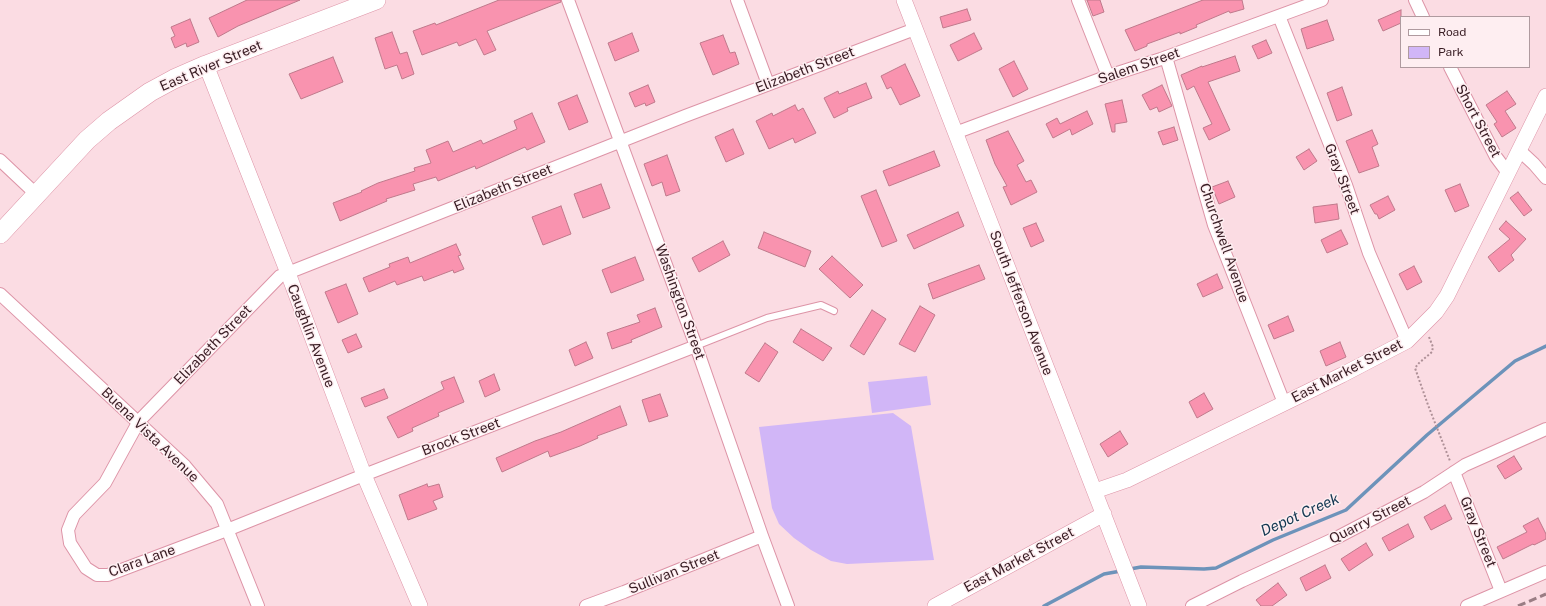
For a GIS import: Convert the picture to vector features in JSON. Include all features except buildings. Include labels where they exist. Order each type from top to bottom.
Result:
[{"type":"main road","name":"East River Street","points":[[0,234],[82,145],[109,121],[150,92],[174,79],[206,65],[376,0]]},
{"type":"street","name":"Washington Street","points":[[568,0],[696,346],[788,606]]},
{"type":"street","points":[[737,0],[768,84]]},
{"type":"street","name":"South Jefferson Avenue","points":[[904,0],[1139,606]]},
{"type":"street","points":[[1078,0],[1108,76]]},
{"type":"street","name":"Salem Street","points":[[955,133],[1108,76],[1322,0]]},
{"type":"street","points":[[1415,0],[1423,16]]},
{"type":"street","name":"Gray Street","points":[[1279,16],[1346,185],[1369,252],[1407,341]]},
{"type":"street","name":"Elizabeth Street","points":[[139,421],[280,276],[768,84],[915,29]]},
{"type":"street","name":"Churchwell Avenue","points":[[1166,56],[1214,225],[1284,403]]},
{"type":"street","name":"Caughlin Avenue","points":[[206,65],[288,273],[364,475],[420,606]]},
{"type":"street","name":"Short Street","points":[[1451,68],[1496,157],[1508,173]]},
{"type":"street","name":"East Market Street","points":[[1095,491],[1127,480],[1407,341],[1436,312],[1448,296],[1546,96]]},
{"type":"street","name":"Short Street","points":[[1520,151],[1546,178]]},
{"type":"street","points":[[0,160],[37,195]]},
{"type":"street","name":"Buena Vista Avenue","points":[[0,294],[139,421],[185,466],[216,504],[258,606]]},
{"type":"street","name":"Brock Street","points":[[227,530],[696,346]]},
{"type":"street","name":"Clara Lane","points":[[139,421],[105,483],[74,516],[68,530],[70,543],[86,568],[97,575],[108,575],[227,530]]},
{"type":"street","name":"Quarry Street","points":[[1192,606],[1242,581],[1338,537],[1424,492],[1465,465],[1546,429]]},
{"type":"street","name":"Gray Street","points":[[1454,472],[1501,591]]},
{"type":"street","name":"East Market Street","points":[[935,606],[1104,514]]},
{"type":"street","name":"Sullivan Street","points":[[586,606],[762,536]]},
{"type":"street","points":[[1467,606],[1546,572]]},
{"type":"lane","points":[[696,346],[767,318],[821,305],[834,311]]},
{"type":"path","points":[[1427,334],[1433,347],[1432,352],[1415,368],[1454,472]]},
{"type":"green space","points":[[927,376],[931,405],[872,413],[868,382]]},
{"type":"green space","points":[[893,413],[911,426],[934,560],[847,564],[831,561],[811,550],[794,538],[779,524],[772,508],[759,427]]},
{"type":"waterway","name":"Depot Creek","points":[[1130,569],[1141,567],[1216,568],[1273,540],[1346,510],[1427,435],[1515,361],[1546,346]]},
{"type":"waterway","name":"Depot Creek","points":[[1044,606],[1104,574],[1121,571]]},
{"type":"railway","points":[[1518,606],[1546,594]]}]
